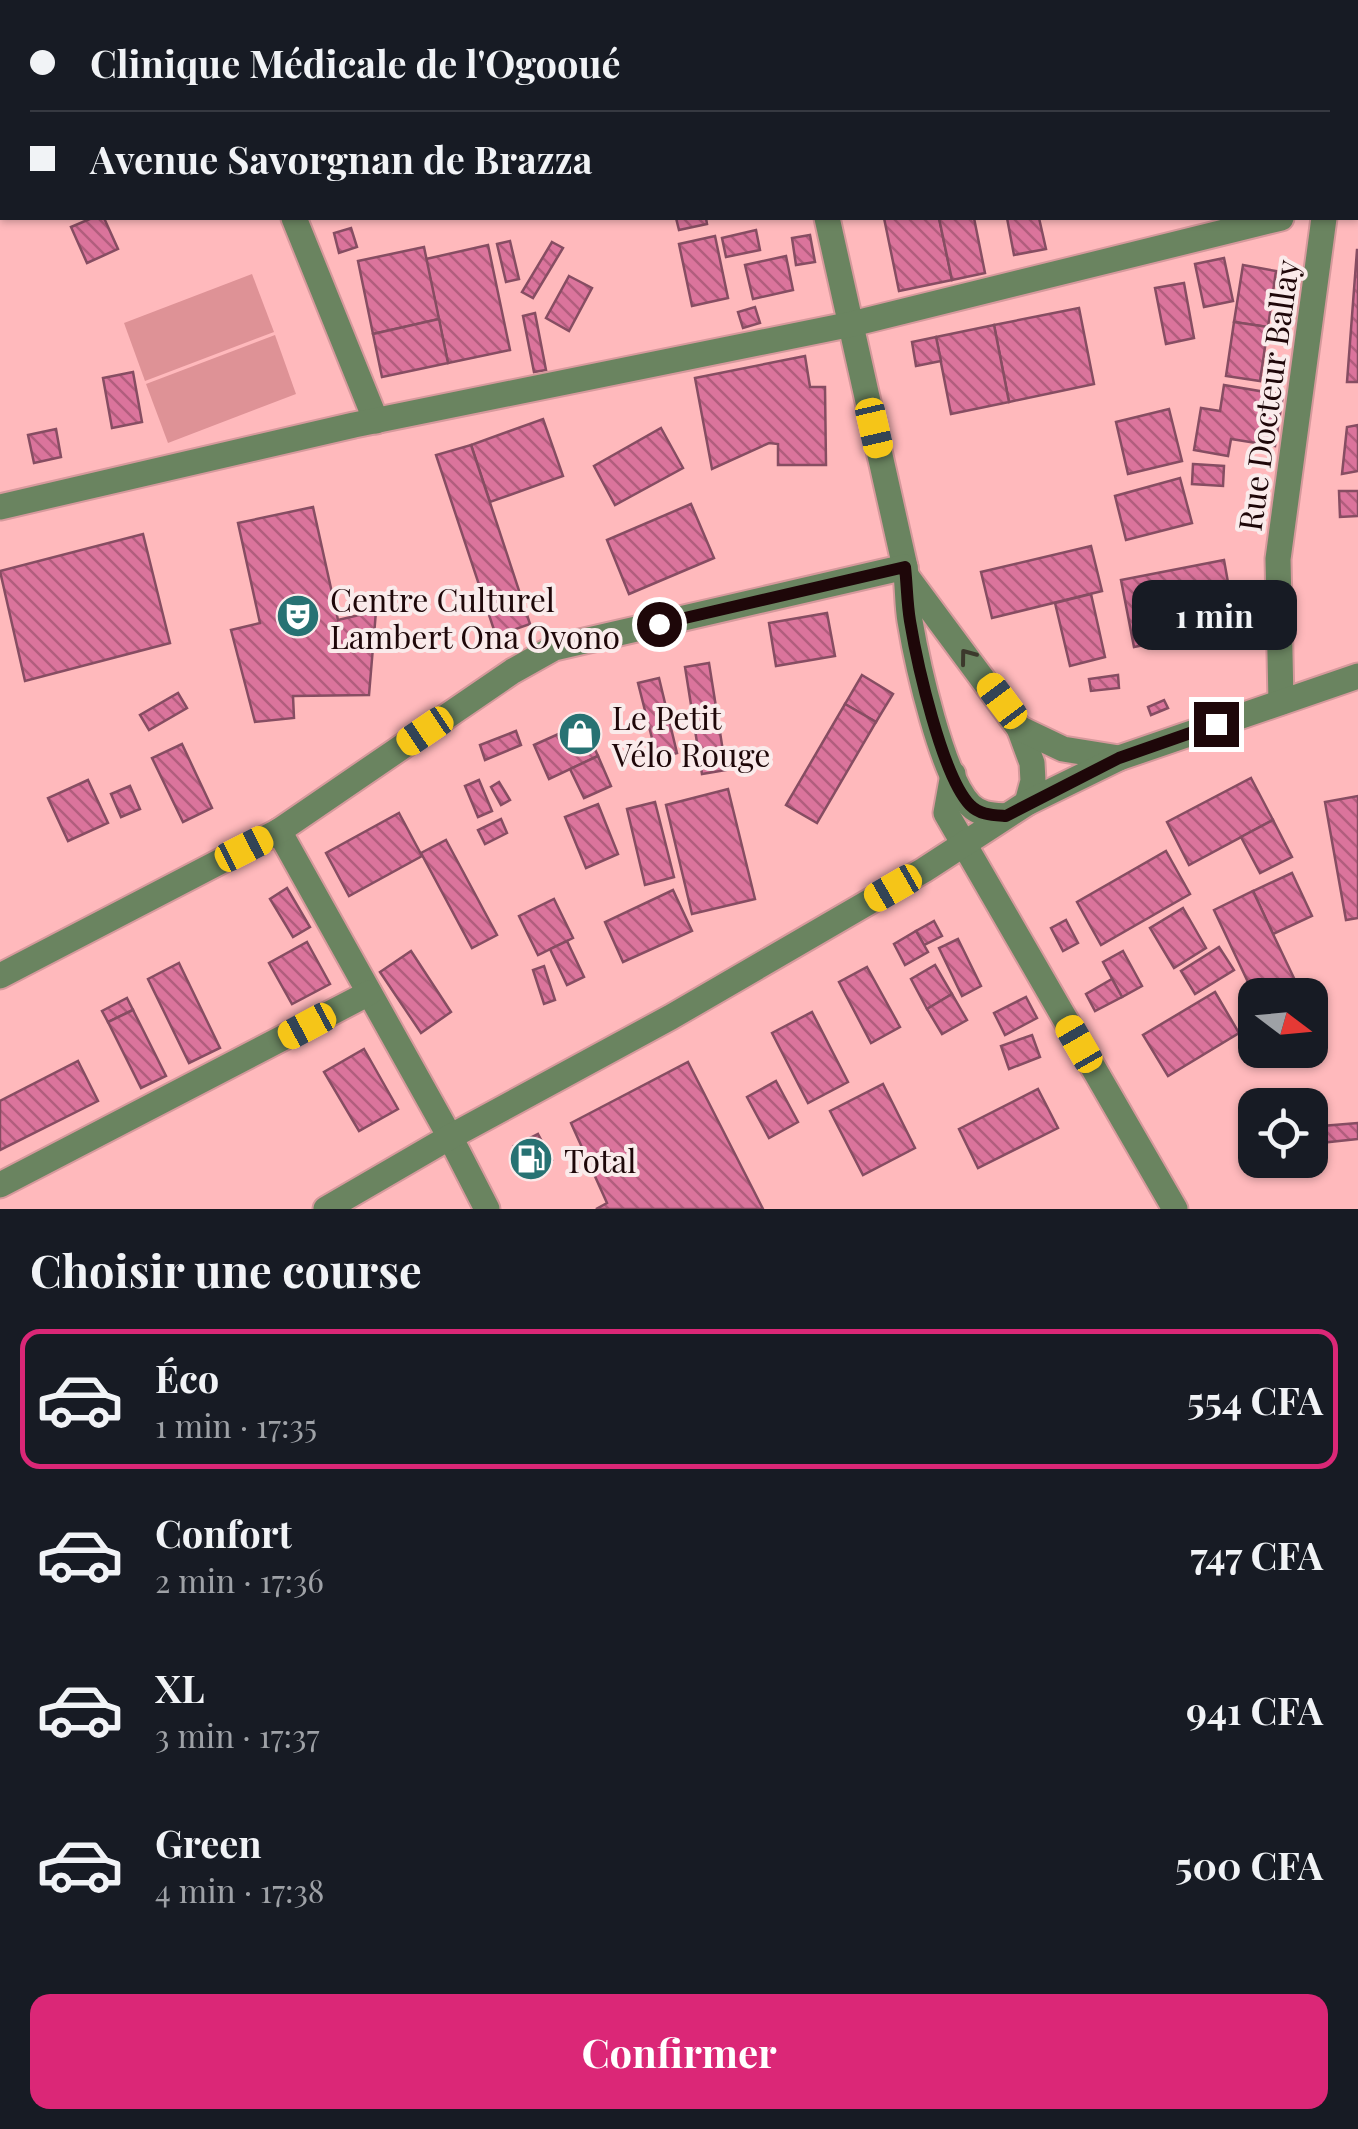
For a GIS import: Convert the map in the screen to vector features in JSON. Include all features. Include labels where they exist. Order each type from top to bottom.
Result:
[{"type":"street","points":[[295,220],[376,421]]},
{"type":"street","points":[[827,220],[906,572],[914,636],[933,715],[953,774],[970,805],[988,815],[1016,809],[1034,782],[1032,763],[1019,728],[906,572]]},
{"type":"street","points":[[0,507],[376,421],[852,324],[1273,220]]},
{"type":"street","name":"Rue Docteur Ballay","points":[[1281,702],[1278,558],[1324,220]]},
{"type":"street","points":[[0,976],[279,831],[512,671],[554,648],[906,572]]},
{"type":"street","points":[[326,1209],[671,1017],[967,844],[1016,809],[1119,758],[1358,676]]},
{"type":"street","points":[[1019,728],[1072,751],[1119,758]]},
{"type":"street","points":[[953,774],[946,813],[1175,1209]]},
{"type":"street","points":[[279,831],[450,1137],[486,1209]]},
{"type":"street","points":[[0,1185],[369,993]]},
{"type":"shaded area","points":[[252,274],[274,332],[145,381],[124,323]]},
{"type":"shaded area","points":[[275,335],[296,394],[168,443],[146,384]]},
{"type":"building","points":[[87,220],[105,220],[118,249],[87,263],[71,227]]},
{"type":"building","points":[[676,220],[706,220],[707,224],[679,230]]},
{"type":"building","points":[[884,220],[939,220],[952,280],[899,291]]},
{"type":"building","points":[[939,220],[974,220],[985,273],[952,280]]},
{"type":"building","points":[[1007,220],[1039,220],[1046,249],[1014,255]]},
{"type":"building","points":[[351,228],[357,247],[339,253],[334,233]]},
{"type":"building","points":[[756,230],[760,250],[726,257],[722,238]]},
{"type":"building","points":[[810,235],[815,262],[796,265],[792,238]]},
{"type":"building","points":[[715,236],[728,298],[692,306],[679,244]]},
{"type":"building","points":[[510,241],[519,279],[506,282],[497,244]]},
{"type":"building","points":[[552,242],[563,248],[533,298],[522,292]]},
{"type":"building","points":[[488,245],[510,350],[448,363],[426,259]]},
{"type":"building","points":[[424,247],[439,319],[373,334],[358,261]]},
{"type":"building","points":[[1357,250],[1358,382],[1347,382]]},
{"type":"building","points":[[786,256],[793,290],[753,299],[745,265]]},
{"type":"building","points":[[1224,258],[1233,301],[1204,307],[1195,264]]},
{"type":"building","points":[[1243,265],[1276,271],[1268,327],[1234,322]]},
{"type":"building","points":[[569,276],[592,288],[569,331],[546,318]]},
{"type":"building","points":[[1184,283],[1194,338],[1166,344],[1155,288]]},
{"type":"building","points":[[755,307],[760,323],[743,328],[738,312]]},
{"type":"building","points":[[1079,308],[1094,384],[1009,402],[994,325]]},
{"type":"building","points":[[535,313],[546,370],[534,372],[523,316]]},
{"type":"building","points":[[439,319],[448,363],[382,377],[373,334]]},
{"type":"building","points":[[1234,322],[1268,327],[1260,381],[1226,376]]},
{"type":"building","points":[[994,325],[1009,402],[951,414],[936,337]]},
{"type":"building","points":[[936,337],[941,361],[916,366],[912,342]]},
{"type":"building","points":[[805,356],[810,387],[825,387],[826,465],[778,465],[778,444],[769,443],[712,469],[695,378]]},
{"type":"building","points":[[133,372],[142,422],[112,428],[103,378]]},
{"type":"building","points":[[1224,385],[1283,395],[1275,446],[1231,439],[1228,456],[1194,450],[1201,408],[1220,411]]},
{"type":"building","points":[[1169,409],[1182,461],[1128,474],[1116,422]]},
{"type":"building","points":[[543,419],[563,476],[490,502],[471,445]]},
{"type":"building","points":[[1358,425],[1358,471],[1342,474],[1347,427]]},
{"type":"building","points":[[661,428],[683,468],[615,505],[594,466]]},
{"type":"building","points":[[56,429],[61,457],[34,463],[28,435]]},
{"type":"building","points":[[471,445],[530,624],[496,636],[436,455]]},
{"type":"building","points":[[1193,464],[1224,466],[1223,486],[1192,484]]},
{"type":"building","points":[[1180,478],[1192,523],[1126,540],[1115,496]]},
{"type":"building","points":[[1339,491],[1358,491],[1358,516],[1340,517]]},
{"type":"building","points":[[691,504],[714,558],[629,594],[607,540]]},
{"type":"building","name":"Centre Culturel Lambert Ona Ovono","points":[[313,507],[338,620],[376,611],[369,695],[293,696],[294,718],[255,722],[231,630],[260,623],[238,523]]},
{"type":"building","points":[[143,534],[170,643],[25,681],[0,571]]},
{"type":"building","points":[[1091,546],[1102,591],[992,618],[981,572]]},
{"type":"building","points":[[1224,560],[1236,627],[1134,647],[1121,580]]},
{"type":"building","points":[[1091,594],[1105,657],[1070,666],[1055,603]]},
{"type":"building","points":[[827,613],[835,656],[776,666],[769,623]]},
{"type":"building","points":[[709,663],[726,770],[702,774],[685,667]]},
{"type":"building","points":[[862,675],[893,694],[876,722],[845,704]]},
{"type":"building","points":[[1118,675],[1119,688],[1091,691],[1089,679]]},
{"type":"building","points":[[659,678],[677,753],[657,758],[638,683]]},
{"type":"building","points":[[178,693],[187,708],[149,730],[140,715]]},
{"type":"building","points":[[1164,700],[1168,708],[1151,715],[1148,707]]},
{"type":"building","points":[[845,704],[876,722],[817,823],[786,805]]},
{"type":"building","points":[[583,723],[598,756],[549,779],[534,745]]},
{"type":"building","points":[[516,731],[521,745],[485,760],[480,745]]},
{"type":"building","points":[[182,744],[212,808],[183,822],[152,758]]},
{"type":"building","points":[[598,756],[611,786],[584,798],[570,769]]},
{"type":"building","points":[[1251,778],[1273,820],[1189,865],[1167,822]]},
{"type":"building","points":[[88,780],[108,823],[68,841],[48,798]]},
{"type":"building","points":[[479,780],[492,811],[478,817],[465,786]]},
{"type":"building","points":[[499,782],[510,800],[501,805],[491,787]]},
{"type":"building","points":[[130,786],[140,809],[121,817],[111,794]]},
{"type":"building","points":[[728,789],[755,899],[692,914],[666,805]]},
{"type":"building","points":[[1358,796],[1358,918],[1346,920],[1325,802]]},
{"type":"building","points":[[655,802],[674,877],[645,885],[627,809]]},
{"type":"building","points":[[598,804],[618,854],[586,868],[565,817]]},
{"type":"building","points":[[399,813],[422,856],[349,896],[326,853]]},
{"type":"building","points":[[501,819],[507,833],[485,844],[478,830]]},
{"type":"building","points":[[1273,820],[1292,857],[1260,873],[1241,837]]},
{"type":"building","points":[[446,840],[497,935],[472,948],[421,853]]},
{"type":"building","points":[[1166,851],[1190,894],[1101,945],[1077,902]]},
{"type":"building","points":[[1292,873],[1312,916],[1273,934],[1253,891]]},
{"type":"building","points":[[287,888],[310,927],[293,937],[270,899]]},
{"type":"building","points":[[673,890],[692,931],[623,962],[605,922]]},
{"type":"building","points":[[1253,891],[1294,978],[1246,978],[1214,910]]},
{"type":"building","points":[[554,899],[573,938],[538,955],[519,916]]},
{"type":"building","points":[[1183,908],[1206,948],[1174,968],[1150,928]]},
{"type":"building","points":[[1066,920],[1078,943],[1063,951],[1051,928]]},
{"type":"building","points":[[934,921],[942,936],[924,945],[916,931]]},
{"type":"building","points":[[916,931],[928,952],[905,965],[894,944]]},
{"type":"building","points":[[958,939],[981,986],[962,996],[939,948]]},
{"type":"building","points":[[567,941],[584,977],[567,985],[550,949]]},
{"type":"building","points":[[307,942],[330,984],[292,1004],[269,963]]},
{"type":"building","points":[[1219,947],[1234,970],[1195,994],[1181,971]]},
{"type":"building","points":[[411,951],[451,1012],[421,1033],[380,972]]},
{"type":"building","points":[[1123,951],[1142,986],[1122,997],[1103,962]]},
{"type":"building","points":[[179,963],[220,1048],[189,1063],[148,979]]},
{"type":"building","points":[[935,965],[952,994],[927,1009],[911,979]]},
{"type":"building","points":[[544,966],[555,1000],[544,1004],[533,970]]},
{"type":"building","points":[[867,967],[900,1027],[871,1043],[839,982]]},
{"type":"building","points":[[1112,979],[1122,997],[1095,1011],[1086,994]]},
{"type":"building","points":[[1215,992],[1238,1031],[1168,1076],[1143,1035]]},
{"type":"building","points":[[952,994],[967,1020],[942,1034],[927,1009]]},
{"type":"building","points":[[1026,997],[1037,1018],[1005,1035],[994,1013]]},
{"type":"building","points":[[127,998],[133,1010],[108,1022],[102,1011]]},
{"type":"building","points":[[133,1010],[166,1076],[141,1088],[108,1022]]},
{"type":"building","points":[[812,1012],[848,1082],[808,1103],[772,1033]]},
{"type":"building","points":[[1032,1035],[1040,1057],[1009,1069],[1001,1046]]},
{"type":"building","points":[[364,1049],[398,1109],[359,1131],[324,1072]]},
{"type":"building","points":[[78,1061],[98,1101],[0,1150],[0,1101]]},
{"type":"building","points":[[688,1062],[763,1209],[596,1209],[607,1203],[571,1123]]},
{"type":"building","points":[[776,1081],[798,1122],[769,1138],[747,1097]]},
{"type":"building","points":[[883,1084],[915,1148],[863,1175],[830,1111]]},
{"type":"building","points":[[1038,1089],[1058,1128],[978,1168],[959,1129]]},
{"type":"building","points":[[1358,1123],[1358,1139],[1328,1142],[1328,1126]]},
{"type":"building","points":[[538,1134],[552,1160],[528,1173],[514,1146]]},
{"type":"place","name":"Centre Culturel Lambert Ona Ovono","points":[[298,616]]},
{"type":"place","name":"Le Petit Vélo Rouge","points":[[580,734]]},
{"type":"place","name":"Total","points":[[531,1159]]},
{"type":"route","points":[[659,624],[905,567],[910,620],[941,743],[960,790],[970,805],[988,815],[1006,816],[1119,758],[1216,724]]}]
